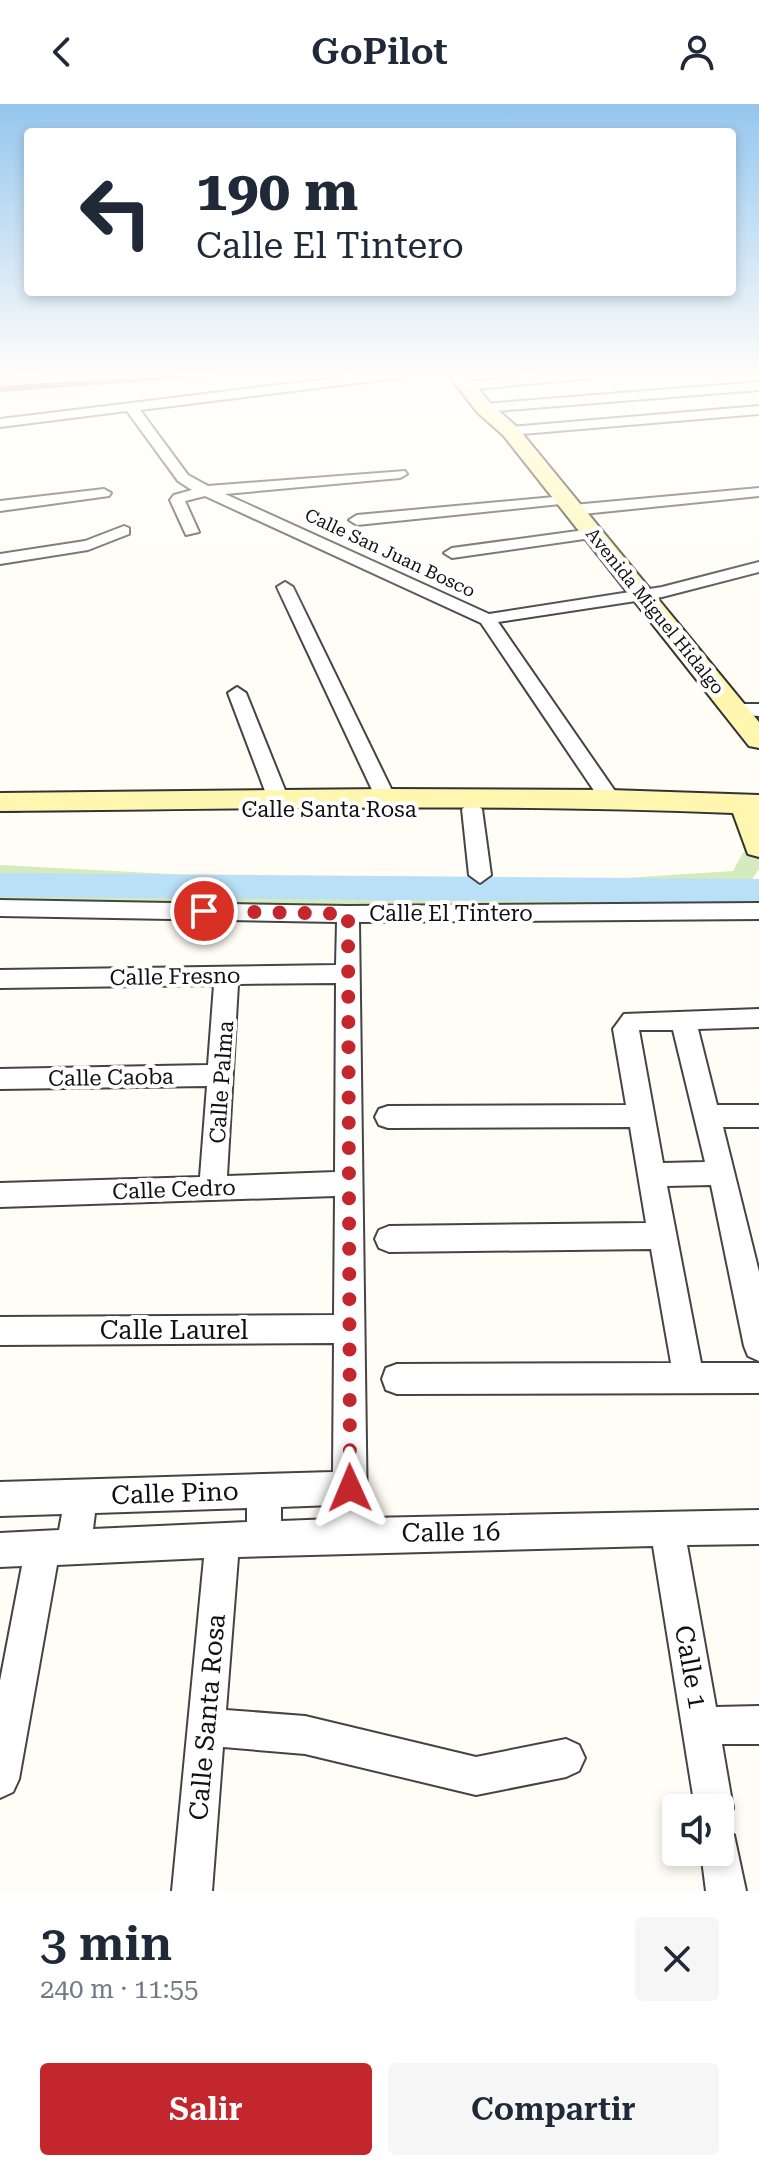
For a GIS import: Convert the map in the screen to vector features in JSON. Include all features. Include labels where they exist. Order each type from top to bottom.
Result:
[{"type":"street","name":"Calle San Juan Bosco","points":[[167,457],[183,478],[207,491],[487,619],[610,799]]},
{"type":"street","name":"Avenida Miguel Hidalgo","points":[[531,457],[643,594],[747,710],[759,740]]},
{"type":"street","points":[[191,532],[178,499],[207,491],[400,474]]},
{"type":"street","points":[[357,520],[759,492]]},
{"type":"street","points":[[0,506],[104,493]]},
{"type":"street","points":[[0,559],[88,545],[124,531]]},
{"type":"street","points":[[452,553],[592,534]]},
{"type":"street","name":"Calle San Juan Bosco","points":[[487,619],[643,594],[759,567]]},
{"type":"street","points":[[285,587],[389,803]]},
{"type":"street","points":[[237,693],[284,804]]},
{"type":"street","name":"Calle Santa Rosa","points":[[490,806],[610,799],[752,805]]},
{"type":"street","name":"Calle Santa Rosa","points":[[0,802],[61,807]]},
{"type":"street","name":"Calle Santa Rosa","points":[[0,811],[61,807],[389,803],[587,809],[658,803]]},
{"type":"street","points":[[752,805],[759,847]]},
{"type":"street","points":[[480,875],[490,806]]},
{"type":"street","name":"Calle El Tintero","points":[[0,908],[348,914],[759,911]]},
{"type":"street","points":[[348,914],[350,1535]]},
{"type":"street","name":"Calle Fresno","points":[[0,979],[350,974]]},
{"type":"street","name":"Calle Palma","points":[[213,1188],[227,975]]},
{"type":"street","points":[[689,1379],[626,1024],[759,1018]]},
{"type":"street","points":[[683,1020],[721,1173],[748,1234],[759,1346]]},
{"type":"street","name":"Calle Caoba","points":[[0,1079],[222,1075]]},
{"type":"street","points":[[388,1117],[640,1116]]},
{"type":"street","points":[[707,1116],[759,1116]]},
{"type":"street","points":[[651,1175],[721,1173]]},
{"type":"street","name":"Calle Cedro","points":[[0,1195],[349,1184]]},
{"type":"street","points":[[389,1239],[662,1236]]},
{"type":"street","name":"Calle Laurel","points":[[0,1331],[348,1329]]},
{"type":"street","points":[[397,1379],[759,1378]]},
{"type":"street","name":"Calle Pino","points":[[0,1499],[350,1488]]},
{"type":"street","points":[[264,1490],[264,1539]]},
{"type":"street","points":[[0,1779],[58,1548],[81,1496]]},
{"type":"street","name":"Calle 1","points":[[667,1527],[712,1794]]},
{"type":"street","name":"Calle 16","points":[[0,1550],[350,1535],[759,1527]]},
{"type":"street","name":"Calle Santa Rosa","points":[[192,1891],[222,1542]]},
{"type":"street","points":[[701,1726],[759,1725]]},
{"type":"street","points":[[206,1727],[305,1735],[476,1776],[566,1758]]},
{"type":"street","points":[[722,1866],[726,1891]]},
{"type":"green space","points":[[759,824],[759,869],[730,912],[204,911],[0,916],[0,865],[456,889],[733,871]]},
{"type":"waterway","points":[[0,885],[759,891]]},
{"type":"route","points":[[204,911],[348,914],[350,1488]]}]
